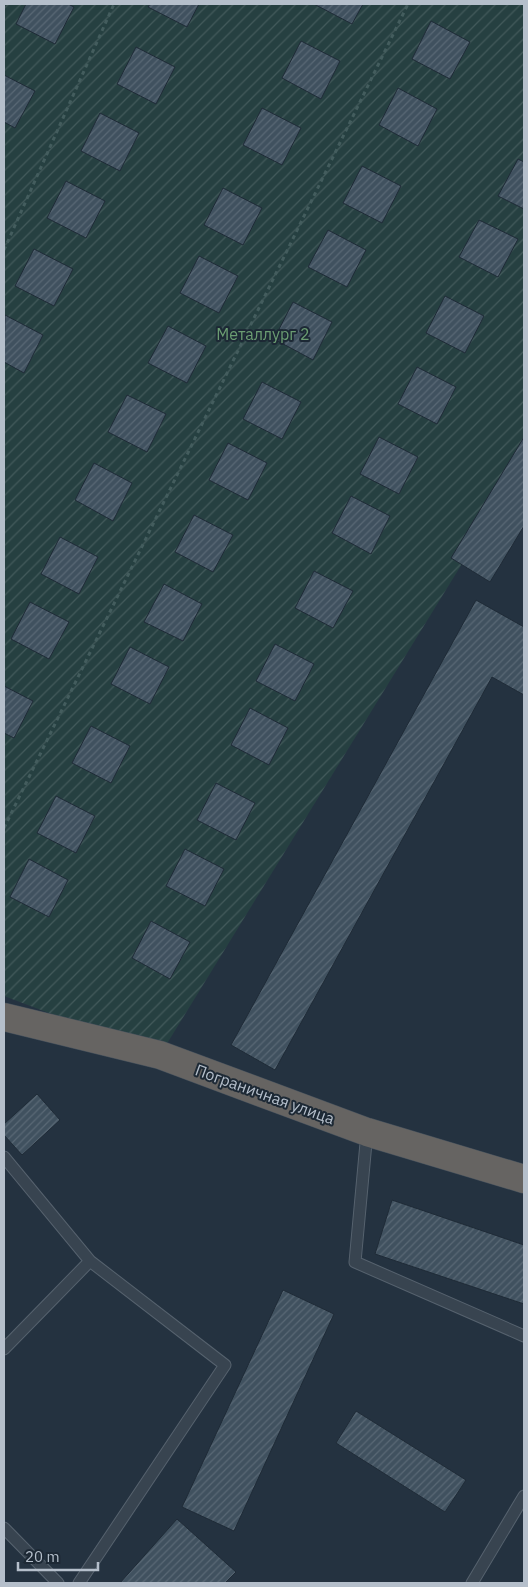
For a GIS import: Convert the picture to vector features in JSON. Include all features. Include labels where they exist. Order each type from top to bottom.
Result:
[{"type":"highway","name":"Пограничная улица","points":[[4,1017],[160,1055],[367,1132],[524,1179]]},
{"type":"lane","points":[[367,1132],[355,1262],[524,1336]]},
{"type":"lane","points":[[4,1157],[90,1261],[225,1365],[79,1583]]},
{"type":"lane","points":[[4,1349],[90,1261]]},
{"type":"lane","points":[[472,1583],[524,1496]]},
{"type":"lane","points":[[4,1528],[58,1583]]},
{"type":"path","points":[[4,250],[114,4]]},
{"type":"path","points":[[4,828],[408,4]]},
{"type":"green space","name":"Металлург 2","points":[[4,4],[524,4],[524,463],[160,1055],[4,996]]},
{"type":"building","points":[[26,4],[68,4],[74,7],[55,44],[16,24]]},
{"type":"building","points":[[150,4],[199,4],[187,27],[148,7]]},
{"type":"building","points":[[314,4],[363,4],[352,24]]},
{"type":"building","points":[[431,21],[470,42],[450,79],[412,59]]},
{"type":"building","points":[[301,41],[340,61],[321,99],[282,78]]},
{"type":"building","points":[[136,47],[175,67],[156,104],[117,84]]},
{"type":"building","points":[[4,75],[35,91],[15,128],[4,122]]},
{"type":"building","points":[[398,88],[437,109],[418,146],[379,125]]},
{"type":"building","points":[[262,108],[301,128],[282,165],[243,145]]},
{"type":"building","points":[[100,113],[139,133],[120,171],[81,151]]},
{"type":"building","points":[[518,159],[524,162],[524,209],[498,196]]},
{"type":"building","points":[[362,166],[401,186],[382,223],[343,203]]},
{"type":"building","points":[[66,181],[105,201],[86,238],[47,218]]},
{"type":"building","points":[[223,188],[262,208],[243,245],[204,225]]},
{"type":"building","points":[[479,220],[518,239],[498,277],[459,257]]},
{"type":"building","points":[[328,230],[366,250],[347,287],[308,267]]},
{"type":"building","points":[[34,249],[73,269],[54,306],[15,286]]},
{"type":"building","points":[[199,256],[238,276],[219,313],[180,293]]},
{"type":"building","points":[[445,296],[484,316],[465,353],[426,333]]},
{"type":"building","points":[[293,302],[332,322],[313,360],[274,339]]},
{"type":"building","points":[[5,315],[43,335],[24,373],[4,362]]},
{"type":"building","points":[[168,326],[206,346],[187,383],[148,363]]},
{"type":"building","points":[[417,367],[456,387],[437,424],[398,404]]},
{"type":"building","points":[[262,382],[301,402],[282,439],[243,419]]},
{"type":"building","points":[[127,395],[166,414],[147,452],[108,432]]},
{"type":"building","points":[[379,437],[418,457],[399,494],[360,474]]},
{"type":"building","points":[[524,437],[524,526],[490,582],[451,558]]},
{"type":"building","points":[[228,443],[267,463],[248,500],[209,480]]},
{"type":"building","points":[[94,463],[132,483],[113,521],[75,500]]},
{"type":"building","points":[[351,496],[390,516],[371,554],[332,533]]},
{"type":"building","points":[[194,515],[233,535],[213,572],[175,552]]},
{"type":"building","points":[[60,537],[98,557],[79,594],[41,574]]},
{"type":"building","points":[[314,571],[353,591],[333,628],[295,608]]},
{"type":"building","points":[[164,584],[202,604],[183,641],[144,622]]},
{"type":"building","points":[[476,600],[524,627],[524,695],[492,677],[275,1070],[231,1045]]},
{"type":"building","points":[[30,602],[69,622],[49,659],[11,639]]},
{"type":"building","points":[[275,644],[314,664],[295,701],[256,681]]},
{"type":"building","points":[[130,647],[169,667],[150,704],[111,684]]},
{"type":"building","points":[[4,686],[33,701],[14,738],[4,733]]},
{"type":"building","points":[[250,708],[288,728],[269,765],[231,745]]},
{"type":"building","points":[[91,726],[130,746],[111,783],[72,763]]},
{"type":"building","points":[[216,783],[255,803],[236,840],[197,820]]},
{"type":"building","points":[[56,796],[95,816],[76,853],[37,833]]},
{"type":"building","points":[[185,849],[224,869],[205,906],[166,886]]},
{"type":"building","points":[[29,859],[68,880],[49,917],[10,897]]},
{"type":"building","points":[[151,921],[190,942],[170,979],[132,958]]},
{"type":"building","points":[[37,1094],[60,1120],[22,1155],[4,1135],[4,1124]]},
{"type":"building","points":[[392,1200],[524,1245],[524,1304],[375,1254]]},
{"type":"building","points":[[283,1290],[334,1314],[234,1531],[182,1507]]},
{"type":"building","points":[[356,1411],[466,1480],[445,1512],[336,1443]]},
{"type":"building","points":[[177,1519],[236,1572],[225,1583],[120,1583]]}]
